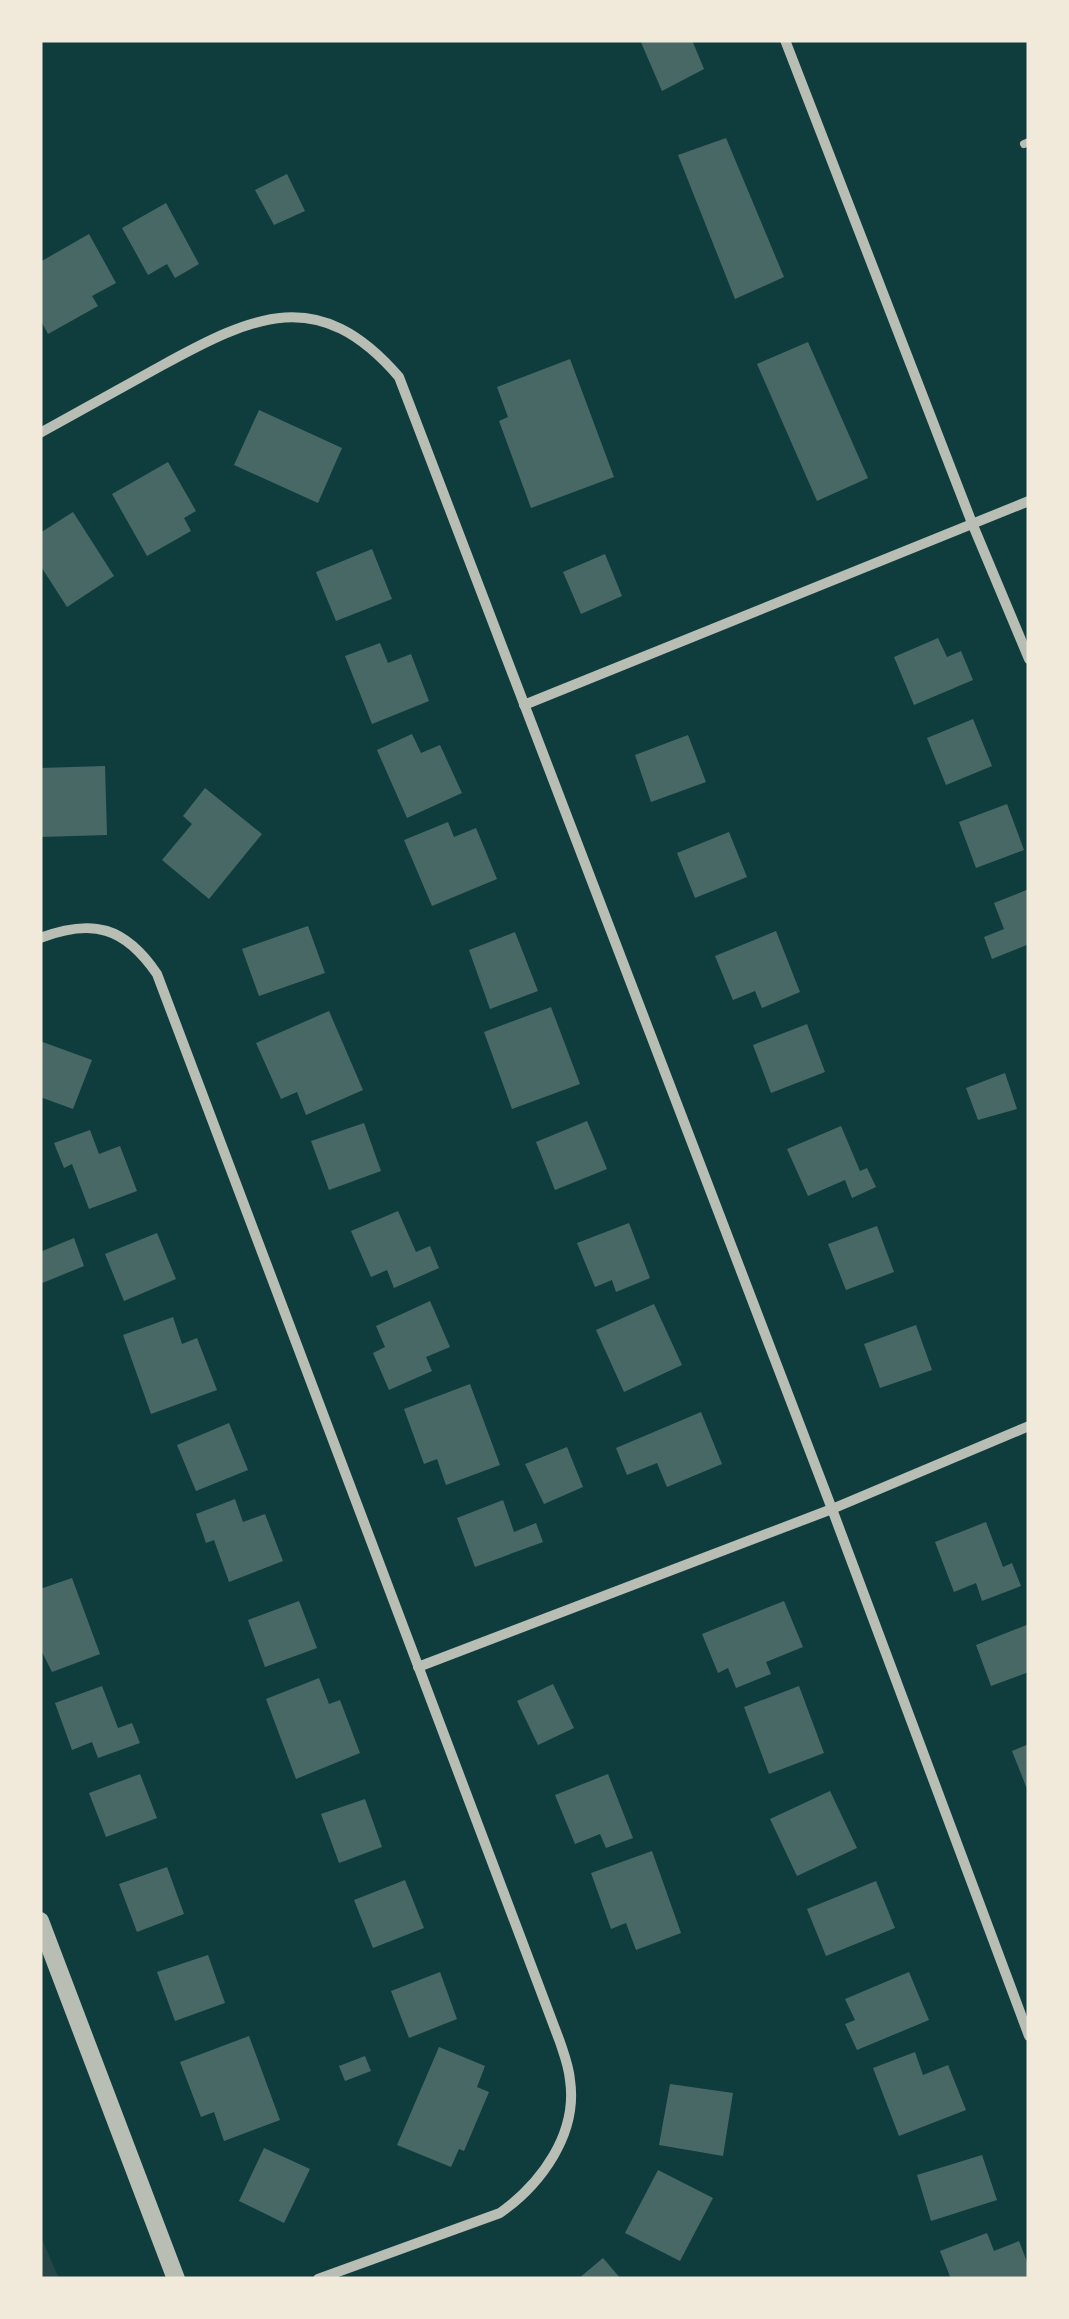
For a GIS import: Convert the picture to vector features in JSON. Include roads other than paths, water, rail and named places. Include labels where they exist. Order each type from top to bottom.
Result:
[{"type":"street","points":[[785,40],[972,523],[1029,659]]},
{"type":"street","points":[[40,433],[242,325],[277,317],[311,318],[349,330],[378,352],[399,377],[1029,2036]]},
{"type":"street","points":[[524,705],[1029,501]]},
{"type":"street","points":[[40,938],[68,928],[96,927],[119,935],[140,950],[156,974],[560,2042],[571,2082],[569,2114],[551,2162],[520,2199],[500,2213],[318,2279]]},
{"type":"street","points":[[418,1667],[832,1509],[1029,1426]]},
{"type":"street","points":[[40,1921],[176,2279]]}]
